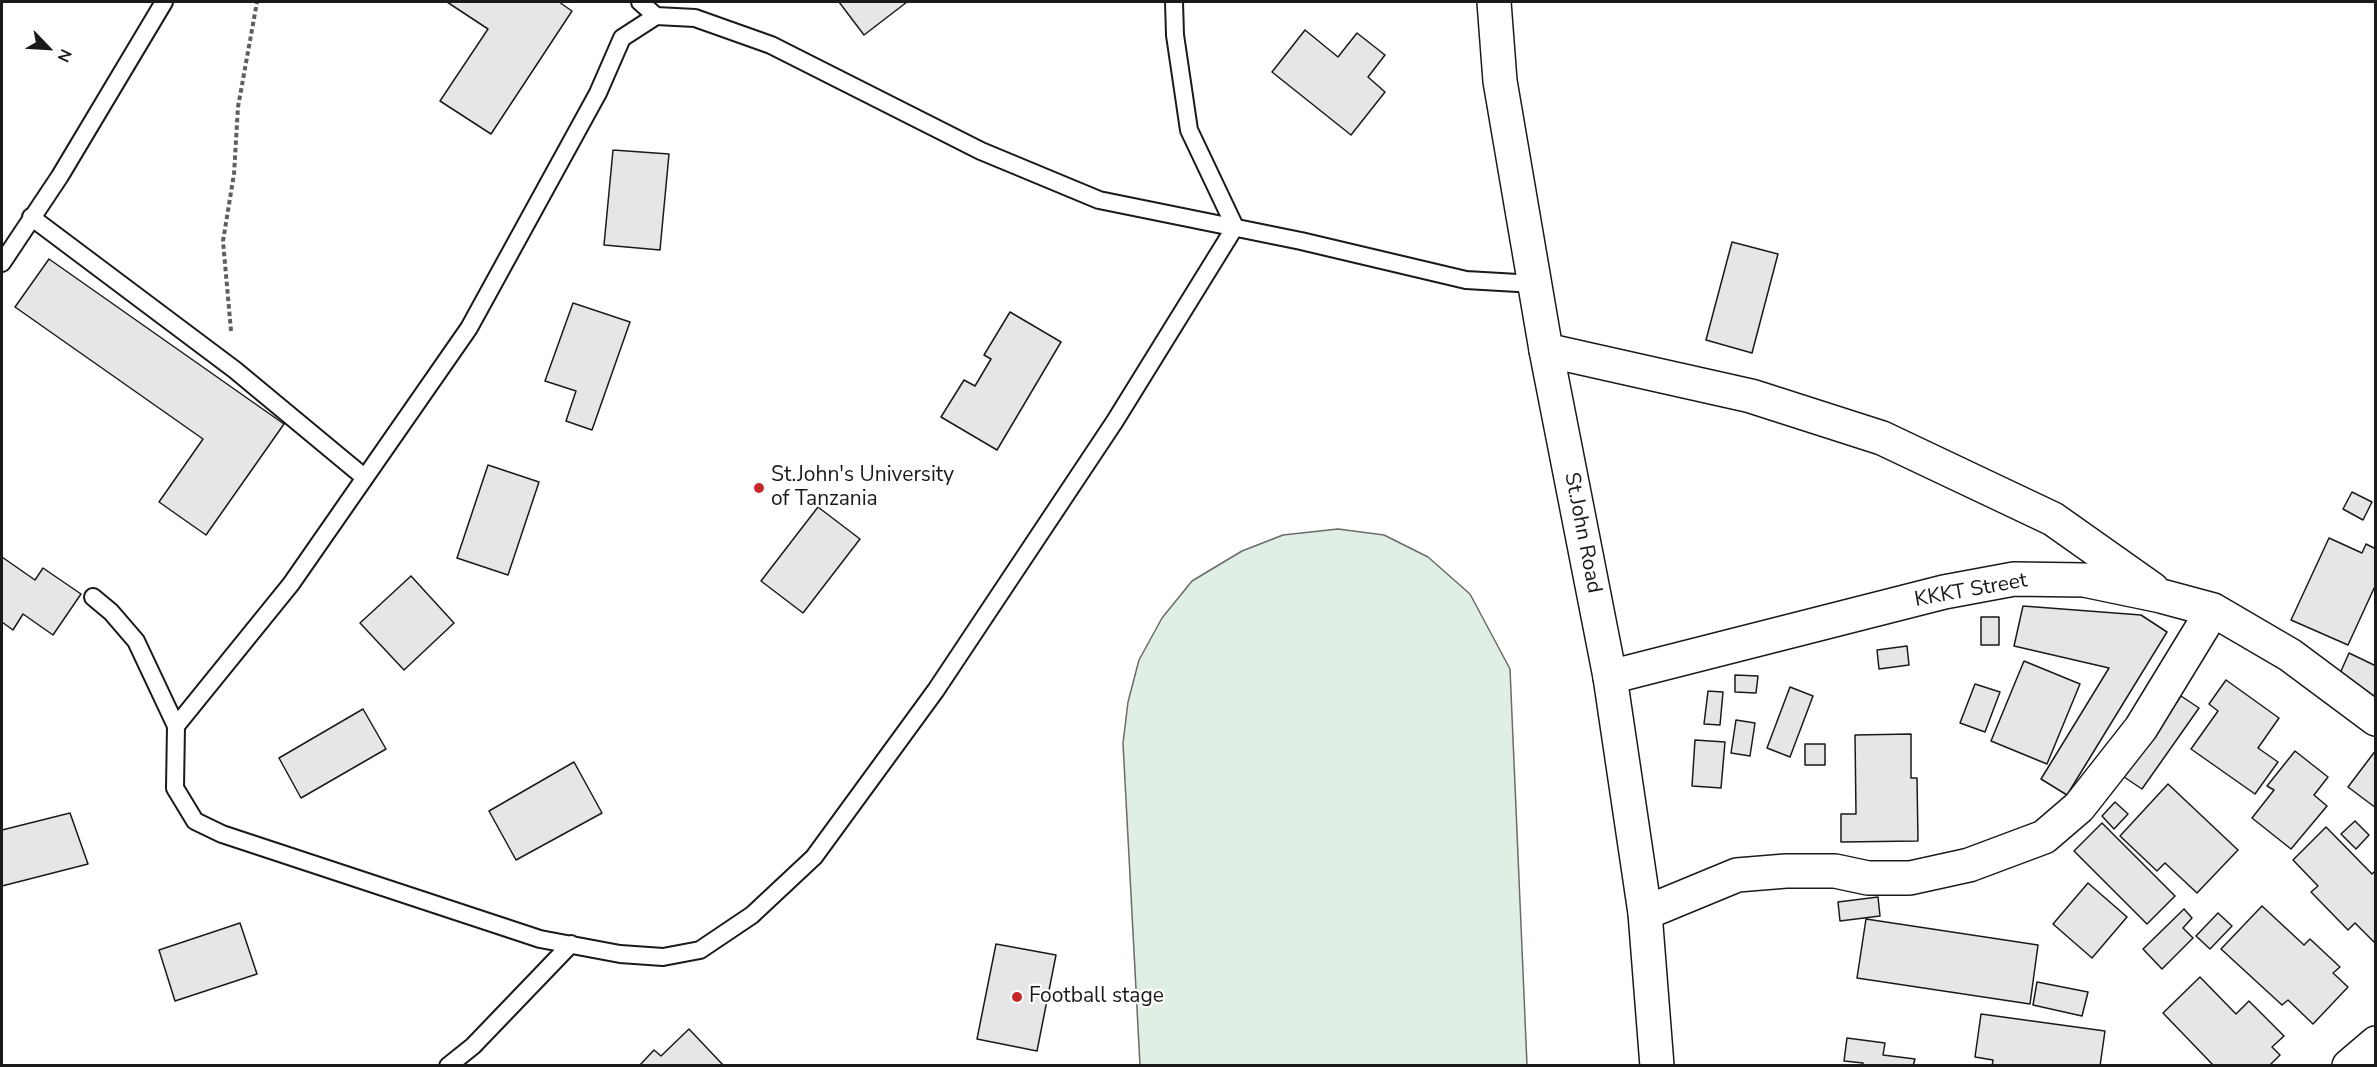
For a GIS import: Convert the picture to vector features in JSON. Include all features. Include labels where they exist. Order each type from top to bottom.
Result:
[{"type":"street","name":"St.John Road","points":[[1494,2],[1500,81],[1546,350],[1610,677],[1645,913],[1658,1065]]},
{"type":"street","points":[[1546,350],[1751,396],[1882,438],[2053,519],[2161,596]]},
{"type":"street","name":"KKKT Street","points":[[1610,677],[1944,592],[2014,579],[2084,580],[2161,596],[2213,610],[2290,655],[2376,719]]},
{"type":"street","points":[[1645,913],[1737,875],[1786,871],[1835,872],[1868,878],[1911,878],[1969,865],[2044,837],[2079,807],[2141,728],[2213,610]]},
{"type":"street","points":[[2349,1065],[2376,1043]]},
{"type":"lane","points":[[6,256],[60,176],[164,2]]},
{"type":"lane","points":[[640,2],[656,16]]},
{"type":"lane","points":[[1174,2],[1175,35],[1189,130],[1235,227]]},
{"type":"lane","points":[[176,726],[291,584],[469,328],[598,93],[622,38],[656,16],[695,18],[771,45],[981,151],[1099,200],[1235,227],[1466,280],[1536,284]]},
{"type":"lane","points":[[31,217],[235,370],[364,477]]},
{"type":"lane","points":[[93,597],[111,612],[136,641],[176,726],[175,788],[195,821],[222,834],[540,939],[620,954],[663,957],[700,950],[752,915],[814,857],[943,680],[1115,421],[1235,227]]},
{"type":"lane","points":[[2,232],[6,256]]},
{"type":"lane","points":[[448,1065],[473,1046],[571,945]]},
{"type":"path","points":[[235,370],[223,241],[234,174],[238,107],[257,2]]},
{"type":"green space","points":[[1338,529],[1384,535],[1428,557],[1470,594],[1510,669],[1527,1065],[1140,1065],[1123,743],[1128,702],[1139,660],[1162,618],[1192,581],[1242,551],[1283,535]]},
{"type":"building","points":[[447,2],[559,2],[572,11],[491,134],[440,101],[488,29]]},
{"type":"building","points":[[839,2],[907,2],[864,35]]},
{"type":"building","points":[[1305,30],[1338,57],[1357,33],[1385,55],[1368,77],[1385,92],[1351,135],[1272,72]]},
{"type":"building","points":[[613,150],[669,154],[660,250],[604,245]]},
{"type":"building","points":[[1732,242],[1778,254],[1752,353],[1706,340]]},
{"type":"building","points":[[49,259],[284,424],[206,535],[159,502],[203,439],[15,307]]},
{"type":"building","points":[[573,303],[630,322],[592,430],[566,421],[576,391],[545,381]]},
{"type":"building","points":[[1010,312],[1061,342],[997,450],[941,417],[964,380],[975,386],[991,359],[984,355]]},
{"type":"building","points":[[488,465],[539,482],[508,575],[457,558]]},
{"type":"building","points":[[2352,492],[2372,502],[2363,520],[2343,509]]},
{"type":"building","points":[[818,507],[860,539],[803,613],[761,581]]},
{"type":"building","points":[[2329,538],[2362,553],[2366,544],[2376,549],[2376,584],[2348,645],[2291,620]]},
{"type":"building","points":[[2,557],[35,580],[43,568],[81,594],[53,635],[23,614],[13,630],[2,622]]},
{"type":"building","points":[[411,576],[454,623],[404,670],[360,623]]},
{"type":"building","points":[[2023,606],[2141,615],[2167,632],[2067,795],[2041,779],[2109,668],[2014,646]]},
{"type":"building","points":[[1981,617],[1999,617],[1999,645],[1981,645]]},
{"type":"building","points":[[1907,646],[1909,665],[1879,669],[1877,650]]},
{"type":"building","points":[[2349,653],[2376,666],[2376,697],[2338,678]]},
{"type":"building","points":[[2024,661],[2080,684],[2047,764],[1991,741]]},
{"type":"building","points":[[1735,675],[1758,676],[1756,693],[1735,692]]},
{"type":"building","points":[[2226,680],[2279,718],[2258,748],[2278,762],[2255,794],[2191,749],[2218,711],[2209,704]]},
{"type":"building","points":[[1975,684],[2000,692],[1985,732],[1960,723]]},
{"type":"building","points":[[1790,687],[1813,696],[1790,757],[1767,748]]},
{"type":"building","points":[[1708,691],[1723,692],[1720,725],[1704,724]]},
{"type":"building","points":[[2181,696],[2199,708],[2142,789],[2124,777]]},
{"type":"building","points":[[363,709],[386,749],[301,798],[279,758]]},
{"type":"building","points":[[1736,720],[1755,723],[1750,756],[1731,753]]},
{"type":"building","points":[[1911,734],[1911,778],[1917,778],[1918,841],[1841,842],[1841,814],[1856,814],[1855,735]]},
{"type":"building","points":[[1695,740],[1725,742],[1721,788],[1692,786]]},
{"type":"building","points":[[1805,744],[1825,744],[1825,765],[1805,765]]},
{"type":"building","points":[[2376,750],[2376,808],[2348,787]]},
{"type":"building","points":[[2295,751],[2328,777],[2314,795],[2327,806],[2291,849],[2252,818],[2274,790],[2267,786]]},
{"type":"building","points":[[574,762],[602,813],[516,860],[489,811]]},
{"type":"building","points":[[2168,784],[2238,850],[2197,893],[2165,863],[2157,871],[2120,836]]},
{"type":"building","points":[[2115,802],[2128,814],[2114,829],[2102,816]]},
{"type":"building","points":[[70,813],[88,864],[2,886],[2,830]]},
{"type":"building","points":[[2355,821],[2369,835],[2356,849],[2341,834]]},
{"type":"building","points":[[2102,823],[2175,896],[2147,924],[2074,851]]},
{"type":"building","points":[[2326,827],[2372,874],[2376,870],[2376,944],[2355,923],[2348,930],[2311,892],[2318,886],[2293,860]]},
{"type":"building","points":[[2088,883],[2127,917],[2092,958],[2053,924]]},
{"type":"building","points":[[1878,897],[1880,916],[1840,921],[1838,902]]},
{"type":"building","points":[[2262,906],[2304,945],[2310,939],[2340,967],[2333,973],[2348,987],[2313,1024],[2288,1000],[2282,1005],[2221,949]]},
{"type":"building","points":[[2184,909],[2192,918],[2183,928],[2193,938],[2162,969],[2143,949]]},
{"type":"building","points":[[2218,913],[2232,926],[2210,949],[2196,936]]},
{"type":"building","points":[[1866,919],[2038,945],[2030,1004],[1857,978]]},
{"type":"building","points":[[240,923],[257,974],[175,1001],[159,950]]},
{"type":"building","name":"Football stage","points":[[996,944],[1056,955],[1037,1051],[977,1039]]},
{"type":"building","points":[[2200,977],[2236,1014],[2249,1001],[2284,1036],[2272,1047],[2280,1055],[2269,1066],[2214,1066],[2163,1013]]},
{"type":"building","points":[[2037,982],[2088,992],[2082,1016],[2033,1005]]},
{"type":"building","points":[[1981,1014],[2105,1031],[2100,1066],[1992,1066],[1993,1060],[1975,1057]]},
{"type":"building","points":[[689,1029],[724,1066],[639,1066],[654,1050],[661,1056]]},
{"type":"building","points":[[1847,1038],[1885,1043],[1883,1055],[1915,1059],[1913,1066],[1862,1066],[1863,1063],[1844,1061]]},
{"type":"place","name":"St.John's University of Tanzania","points":[[759,488]]},
{"type":"place","name":"Football stage","points":[[1017,997]]}]
